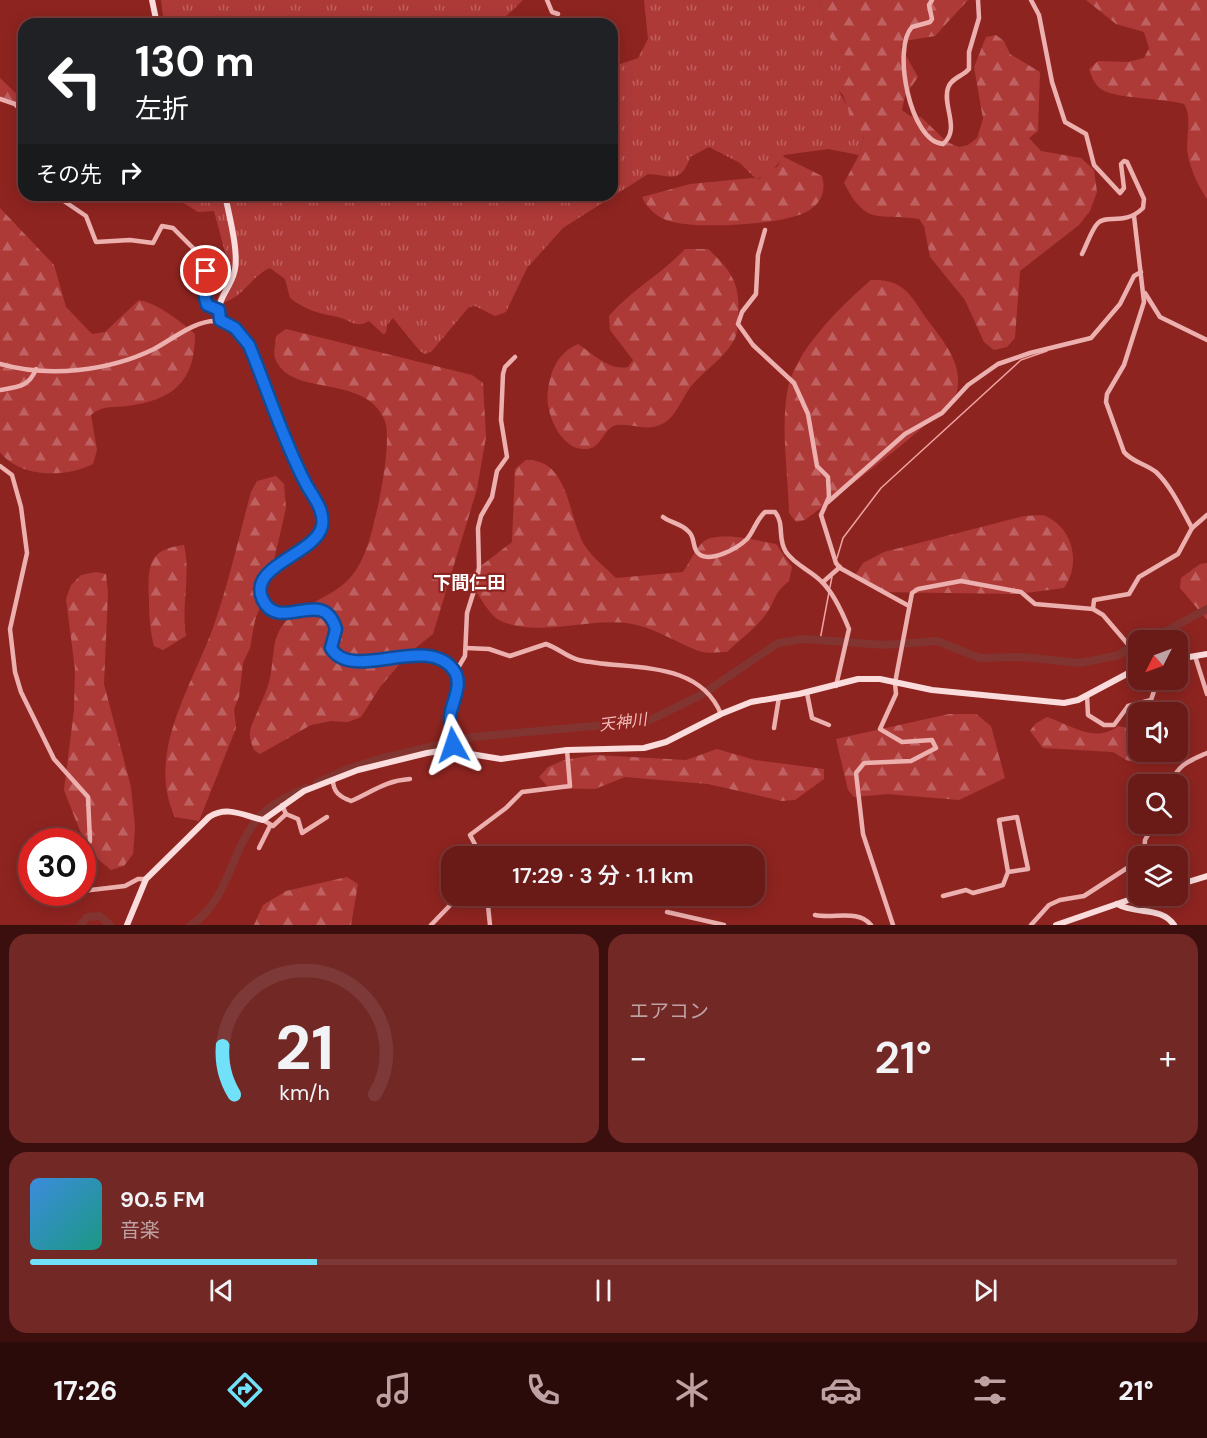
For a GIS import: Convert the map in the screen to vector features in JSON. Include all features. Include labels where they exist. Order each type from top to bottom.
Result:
[{"type":"street","points":[[152,0],[155,18]]},
{"type":"street","points":[[547,0],[552,12],[558,14]]},
{"type":"street","points":[[932,0],[929,5],[932,19],[930,22],[912,27],[906,37],[904,81],[921,128],[931,141],[943,144],[951,123],[947,90],[950,83],[969,69],[969,52],[979,18],[978,0]]},
{"type":"street","points":[[1031,0],[1039,15],[1052,82],[1065,122],[1086,134],[1094,165],[1120,193],[1124,188],[1122,162],[1126,161],[1130,165],[1144,199],[1143,208],[1134,216],[1098,223],[1083,254]]},
{"type":"street","points":[[0,99],[18,107]]},
{"type":"street","points":[[64,201],[86,216],[96,242],[130,240],[153,243],[162,226],[173,228],[203,258],[206,271],[207,305],[219,310]]},
{"type":"street","points":[[220,320],[219,310],[237,263],[226,201]]},
{"type":"street","points":[[1134,216],[1144,302],[1124,364],[1107,393],[1106,402],[1124,452],[1129,458],[1155,471],[1184,511],[1192,528]]},
{"type":"street","points":[[765,230],[758,255],[756,294],[742,312],[738,324],[753,345],[794,383],[806,405],[817,466],[828,477],[829,498],[821,515],[833,558],[840,567],[909,606]]},
{"type":"street","points":[[826,503],[905,434],[942,413],[968,385],[998,364],[1022,355],[1091,338],[1120,304],[1134,276],[1141,272]]},
{"type":"street","points":[[1144,290],[1160,317],[1207,340]]},
{"type":"street","points":[[0,364],[36,369],[73,370],[119,363],[153,349],[200,324],[220,320],[235,328],[249,345],[298,469],[322,516],[322,527],[317,537],[267,574],[261,591],[264,601],[283,613],[293,614],[321,609],[328,612],[336,629],[331,648],[340,658],[359,661],[413,656],[433,657],[443,661],[455,673],[458,684],[450,718],[454,748]]},
{"type":"street","points":[[455,673],[463,662],[466,648],[467,613],[477,581],[479,522],[492,496],[497,471],[507,457],[501,420],[503,374],[515,357]]},
{"type":"street","points":[[0,390],[24,386],[31,381],[36,369]]},
{"type":"street","points":[[0,466],[12,475],[21,507],[27,553],[10,629],[15,672],[21,692],[54,759],[88,797],[89,828]]},
{"type":"street","points":[[663,517],[688,530],[695,549],[701,556],[709,558],[741,544],[749,537],[759,517],[765,512],[773,511],[780,519],[781,540],[786,552],[797,564],[823,582],[848,626],[848,638],[836,686]]},
{"type":"street","points":[[1093,609],[1094,600],[1129,594],[1139,577],[1172,560],[1192,528],[1207,515]]},
{"type":"street","points":[[823,582],[840,567]]},
{"type":"street","points":[[893,925],[863,834],[856,773],[867,762],[911,762],[932,752],[936,746],[932,740],[902,742],[880,730],[896,694],[895,683],[912,593],[918,589],[961,581],[1021,592],[1035,604],[1093,609],[1103,615],[1128,643]]},
{"type":"street","points":[[466,648],[489,649],[510,656],[546,644],[576,659],[633,665],[682,676],[701,684],[714,697],[721,714]]},
{"type":"street","points":[[1188,658],[1207,654]]},
{"type":"street","points":[[1195,656],[1207,694]]},
{"type":"street","points":[[260,820],[304,791],[358,770],[427,753],[454,748],[501,759],[567,750],[654,746],[721,714],[761,699],[807,693],[866,678],[1054,703],[1071,702],[1128,673]]},
{"type":"street","points":[[1087,695],[1088,715],[1104,725],[1114,725],[1128,706],[1151,700],[1154,690]]},
{"type":"street","points":[[807,693],[812,718],[829,725]]},
{"type":"street","points":[[774,728],[779,697]]},
{"type":"street","points":[[476,846],[470,835],[500,813],[522,792],[570,786],[567,750]]},
{"type":"street","points":[[1175,774],[1183,764],[1207,753]]},
{"type":"street","points":[[333,780],[333,786],[339,796],[351,801],[374,791],[388,781],[410,779]]},
{"type":"street","points":[[282,805],[286,814],[298,819],[304,833],[327,817]]},
{"type":"street","points":[[127,925],[146,879],[216,813],[229,810],[260,820],[270,826]]},
{"type":"street","points":[[259,848],[270,826],[286,814]]},
{"type":"street","points":[[943,896],[966,890],[973,893],[1003,885],[1008,872],[999,820],[1017,817],[1028,869],[1008,872]]},
{"type":"street","points":[[1031,925],[1049,905],[1060,900],[1084,896],[1128,867]]},
{"type":"street","points":[[1188,882],[1207,876]]},
{"type":"street","points":[[96,889],[125,886],[138,879],[146,879]]},
{"type":"street","points":[[1056,925],[1128,900]]},
{"type":"street","points":[[1117,904],[1133,911],[1162,914],[1174,925]]},
{"type":"street","points":[[431,925],[449,906]]},
{"type":"street","points":[[488,906],[490,925]]},
{"type":"street","points":[[667,912],[724,925]]},
{"type":"street","points":[[815,915],[827,917],[857,915],[866,918],[872,925]]},
{"type":"green space","points":[[161,0],[523,0],[504,18],[163,18]]},
{"type":"green space","points":[[644,0],[819,0],[827,34],[851,63],[836,86],[864,136],[859,155],[828,149],[784,155],[770,172],[756,179],[740,163],[709,147],[690,157],[687,166],[679,175],[648,174],[618,193],[618,65],[638,58],[648,39]]},
{"type":"green space","points":[[819,0],[968,0],[935,36],[904,41],[901,47],[918,77],[905,96],[902,110],[910,116],[921,117],[947,142],[959,147],[968,145],[977,138],[983,119],[974,67],[986,37],[996,35],[1004,41],[1010,54],[1040,72],[1038,131],[1029,138],[1041,151],[1081,158],[1094,170],[1097,192],[1090,211],[1079,225],[1020,271],[1015,338],[1007,347],[994,350],[984,342],[965,300],[930,257],[924,226],[919,219],[883,217],[867,212],[852,197],[844,183],[859,155],[864,136],[851,117],[843,95],[832,84],[851,63],[827,34]]},
{"type":"green space","points":[[1086,0],[1207,0],[1207,199],[1195,178],[1189,161],[1188,115],[1184,104],[1117,95],[1101,89],[1095,83],[1089,69],[1098,61],[1128,62],[1144,58],[1149,48],[1144,32],[1116,24]]},
{"type":"green space","points":[[0,78],[18,95],[18,104],[0,102]]},
{"type":"green space","points":[[782,156],[822,176],[823,192],[820,200],[813,208],[797,216],[742,224],[686,224],[668,221],[654,213],[642,197],[690,184],[759,179],[778,166]]},
{"type":"green space","points":[[181,201],[606,201],[563,228],[527,268],[506,312],[495,316],[475,306],[469,307],[431,352],[424,354],[393,318],[387,325],[386,333],[383,334],[369,321],[356,324],[302,306],[290,298],[285,279],[270,268],[256,277],[232,299],[216,303],[229,267],[214,211],[198,212]]},
{"type":"green space","points":[[0,208],[54,265],[66,307],[92,334],[105,332],[139,300],[162,309],[195,334],[191,365],[178,386],[157,399],[127,406],[104,408],[91,415],[97,450],[93,464],[82,469],[57,473],[31,471],[9,461],[0,452]]},
{"type":"green space","points":[[685,249],[708,249],[728,270],[738,294],[736,336],[721,357],[692,385],[667,421],[650,427],[617,425],[608,430],[596,446],[586,449],[577,448],[561,436],[551,418],[547,398],[549,382],[557,362],[565,352],[578,344],[608,364],[621,368],[628,367],[633,360],[610,330],[609,316]]},
{"type":"green space","points":[[871,280],[892,282],[912,297],[951,354],[957,372],[957,391],[951,401],[888,456],[805,520],[796,522],[789,513],[785,437],[785,407],[791,377],[808,346],[820,331]]},
{"type":"green space","points":[[286,329],[472,375],[483,383],[486,437],[477,489],[433,634],[408,654],[380,687],[361,717],[348,722],[331,721],[311,725],[260,754],[254,750],[250,732],[269,682],[277,635],[292,615],[327,596],[349,580],[356,571],[366,551],[373,528],[382,487],[387,438],[385,421],[375,406],[362,396],[346,390],[311,383],[283,370],[275,358],[274,350],[276,336]]},
{"type":"green space","points":[[526,460],[539,462],[558,476],[586,548],[616,578],[683,572],[701,544],[715,537],[726,537],[776,544],[792,567],[789,581],[778,592],[759,622],[727,652],[699,651],[655,631],[627,623],[612,622],[544,628],[513,625],[499,620],[481,600],[469,575],[512,542],[515,469]]},
{"type":"green space","points":[[276,476],[284,484],[286,508],[268,586],[255,620],[250,648],[243,663],[239,697],[234,709],[236,728],[199,821],[175,817],[167,793],[165,768],[175,720],[214,625],[251,492],[257,481]]},
{"type":"green space","points":[[1043,515],[1061,527],[1071,546],[1072,567],[1064,588],[1018,594],[878,592],[856,574],[863,563],[884,552],[1024,516]]},
{"type":"green space","points":[[184,545],[187,568],[186,636],[163,650],[154,646],[150,623],[150,569],[156,555],[172,547]]},
{"type":"green space","points":[[1207,563],[1207,620],[1180,588],[1181,578],[1200,564]]},
{"type":"green space","points":[[96,572],[106,574],[108,593],[104,684],[131,787],[135,828],[133,854],[124,866],[111,870],[96,855],[96,828],[79,828],[64,790],[74,710],[75,669],[66,599],[71,585],[81,575]]},
{"type":"green space","points":[[949,714],[976,714],[991,726],[1005,778],[959,800],[888,794],[854,797],[848,790],[836,739]]},
{"type":"green space","points":[[1047,717],[1092,733],[1109,731],[1118,726],[1128,728],[1128,761],[1113,752],[1043,748],[1030,731],[1035,724]]},
{"type":"green space","points":[[717,749],[755,760],[824,769],[824,779],[795,800],[782,801],[708,784],[625,777],[595,789],[549,788],[539,777],[548,767],[564,760],[595,755],[686,760]]},
{"type":"green space","points":[[347,877],[358,884],[351,925],[254,925],[263,905],[286,891]]},
{"type":"waterway","points":[[837,558],[843,538],[881,488],[1021,360],[1047,351]]},
{"type":"waterway","points":[[830,587],[832,577]]},
{"type":"waterway","points":[[820,640],[829,592]]},
{"type":"waterway","name":"天神川","points":[[1168,630],[1207,609]]},
{"type":"waterway","name":"天神川","points":[[317,783],[350,768],[383,758],[473,737],[648,721],[701,695],[778,643],[805,639],[884,645],[937,641],[980,658],[1023,657],[1080,663],[1119,655],[1128,649]]},
{"type":"waterway","name":"天神川","points":[[191,925],[204,915],[214,902],[243,842],[261,815],[288,796],[306,788]]},
{"type":"waterway","name":"天神川","points":[[81,925],[87,917],[100,916],[110,925]]},
{"type":"district","name":"下間仁田","points":[[469,583]]},
{"type":"route","points":[[206,271],[207,305],[219,310],[220,320],[235,328],[249,345],[298,469],[322,516],[322,527],[317,537],[267,574],[262,584],[262,598],[270,607],[283,613],[293,614],[311,609],[328,612],[336,629],[331,648],[340,658],[359,661],[423,656],[443,661],[455,673],[458,684],[450,718],[453,745]]}]
